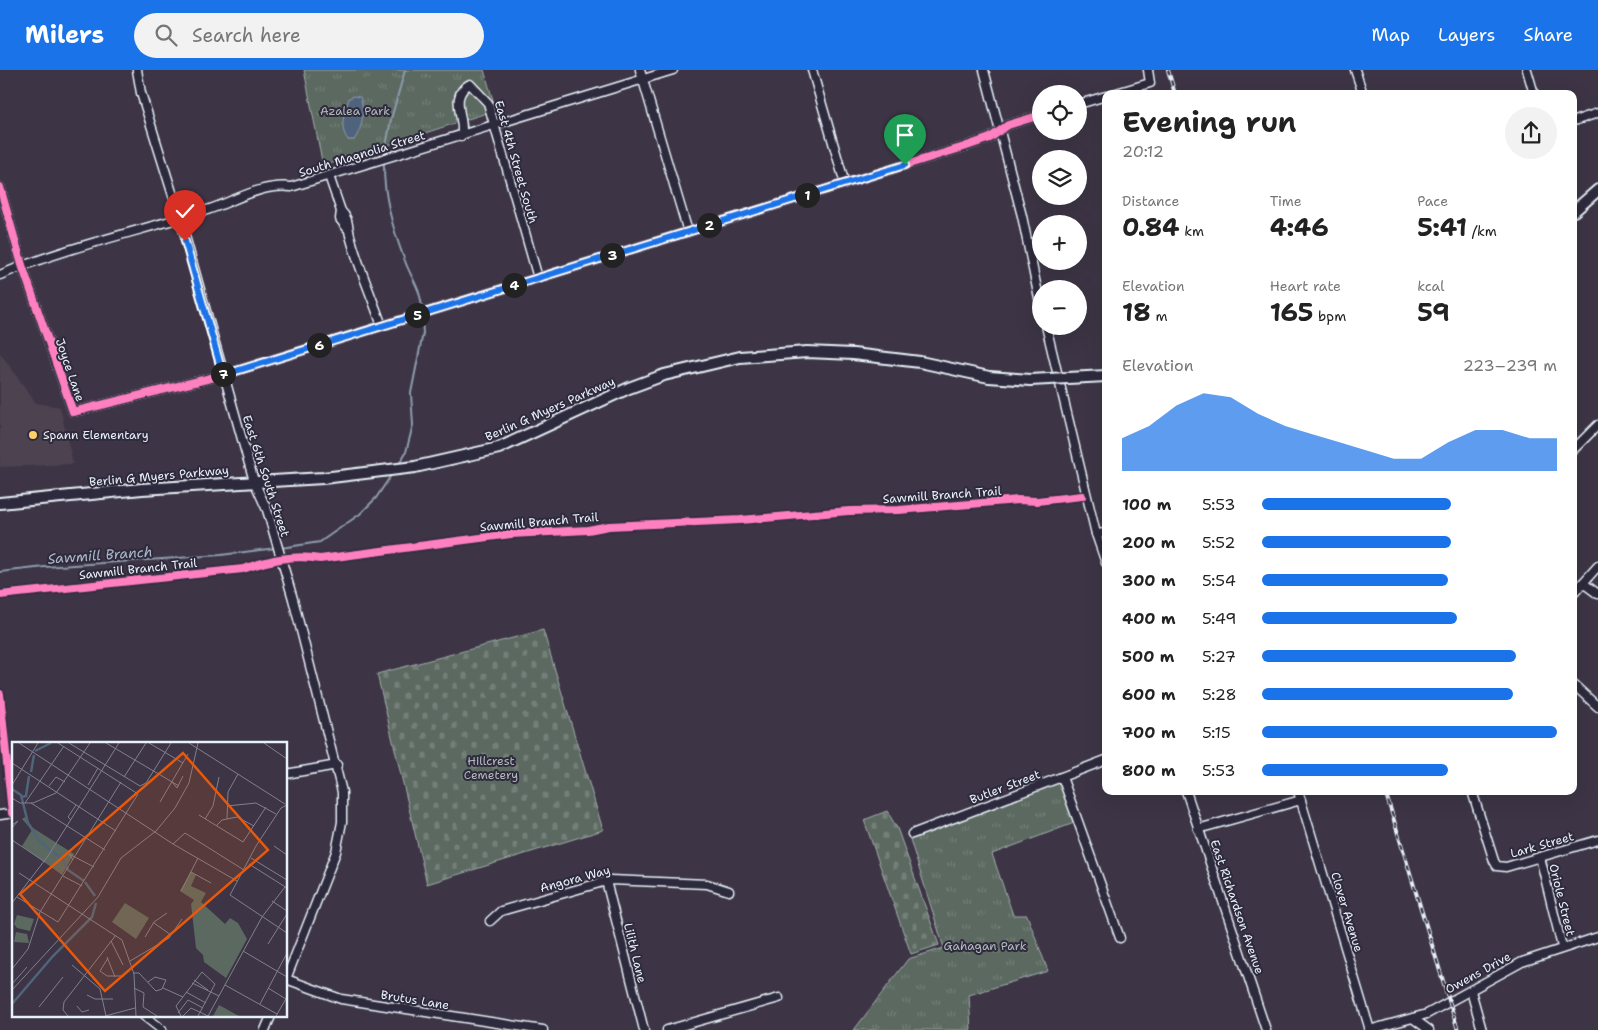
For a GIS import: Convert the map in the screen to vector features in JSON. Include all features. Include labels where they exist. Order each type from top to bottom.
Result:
[{"type":"main road","points":[[1577,208],[1598,190]]},
{"type":"main road","name":"Berlin G Myers Parkway","points":[[0,503],[142,489],[323,478],[416,467],[499,448],[664,375],[740,357],[807,352],[853,354],[920,362],[989,377],[1030,380],[1102,376]]},
{"type":"street","name":"East 6th South Street","points":[[137,70],[141,93],[180,218],[254,481],[274,534],[337,765],[342,792],[342,822],[336,852],[288,975]]},
{"type":"street","points":[[640,70],[688,232]]},
{"type":"street","name":"South Magnolia Street","points":[[0,274],[75,248],[180,218],[260,191],[280,186],[291,187],[375,163],[674,70]]},
{"type":"street","points":[[812,70],[845,184]]},
{"type":"street","points":[[984,70],[1025,226],[1036,280]]},
{"type":"street","points":[[1126,90],[1150,83],[1148,70]]},
{"type":"street","points":[[1355,70],[1362,90]]},
{"type":"street","points":[[1527,70],[1533,90]]},
{"type":"street","name":"East 4th Street South","points":[[461,136],[463,132],[458,109],[460,96],[462,91],[470,84],[488,103],[538,278]]},
{"type":"street","points":[[1087,102],[1102,97]]},
{"type":"street","points":[[1577,120],[1598,114]]},
{"type":"street","points":[[223,375],[964,147],[990,138],[1008,125],[1032,118]]},
{"type":"street","points":[[329,176],[341,212],[347,216],[349,222],[347,228],[382,326]]},
{"type":"street","name":"Joyce Lane","points":[[0,187],[22,265],[73,412],[223,375]]},
{"type":"street","points":[[1048,335],[1096,534],[1102,551]]},
{"type":"street","points":[[1577,446],[1598,425]]},
{"type":"street","points":[[1096,534],[1102,533]]},
{"type":"street","points":[[1577,590],[1598,566]]},
{"type":"street","points":[[1583,583],[1598,594]]},
{"type":"street","points":[[1577,688],[1598,707]]},
{"type":"street","name":"Butler Street","points":[[912,834],[1102,762]]},
{"type":"street","points":[[288,774],[337,765]]},
{"type":"street","points":[[1062,777],[1120,938]]},
{"type":"street","name":"East Richardson Avenue","points":[[1187,795],[1266,1030]]},
{"type":"street","name":"Clover Avenue","points":[[1299,795],[1370,1030]]},
{"type":"street","name":"Lark Street","points":[[1473,795],[1494,862],[1497,866],[1506,867],[1598,840]]},
{"type":"street","points":[[1198,829],[1301,800]]},
{"type":"street","name":"Oriole Street","points":[[1540,858],[1562,947]]},
{"type":"street","name":"Angora Way","points":[[490,921],[501,911],[606,881],[638,879],[707,884],[729,891]]},
{"type":"street","name":"Lilith Lane","points":[[606,881],[644,1030]]},
{"type":"street","name":"Owens Drive","points":[[1370,1030],[1427,1014],[1522,962],[1562,947],[1598,937]]},
{"type":"street","name":"Brutus Lane","points":[[288,978],[341,999],[543,1030]]},
{"type":"street","points":[[1471,991],[1482,1030]]},
{"type":"street","points":[[667,1030],[779,998]]},
{"type":"street","points":[[1427,1014],[1431,1030]]},
{"type":"street","points":[[147,1018],[162,1030]]},
{"type":"street","points":[[265,1030],[270,1018]]},
{"type":"street","points":[[1414,1019],[1431,1030]]},
{"type":"shaded area","name":"Spann Elementary","points":[[0,353],[36,403],[60,407],[73,464],[0,467]]},
{"type":"green space","name":"Azalea Park","points":[[304,70],[484,70],[496,110],[323,166]]},
{"type":"green space","name":"Hillcrest Cemetery","points":[[543,630],[603,830],[427,884],[377,674]]},
{"type":"green space","name":"Gahagan Park","points":[[1060,781],[1074,823],[992,854],[1013,915],[1027,915],[1048,971],[969,995],[971,1030],[854,1030],[908,959],[944,948],[908,833]]},
{"type":"green space","points":[[887,811],[897,828],[939,945],[911,954],[864,820]]},
{"type":"water","points":[[354,96],[360,97],[362,119],[357,136],[354,140],[348,140],[343,130],[343,119],[349,98]]},
{"type":"waterway","points":[[384,157],[391,119],[405,70]]},
{"type":"waterway","points":[[384,162],[385,187],[393,225],[405,261],[418,289],[422,308]]},
{"type":"waterway","points":[[398,466],[406,452],[413,425],[411,393],[423,333],[422,319]]},
{"type":"waterway","points":[[281,548],[320,542],[360,514],[376,498],[392,474]]},
{"type":"waterway","name":"Sawmill Branch","points":[[0,572],[45,567],[221,555],[276,548]]},
{"type":"railway","points":[[1168,70],[1174,90]]},
{"type":"railway","points":[[1386,795],[1458,1030]]},
{"type":"cycle path","points":[[0,187],[22,265],[73,412],[223,375],[964,147],[990,138],[1008,125],[1032,118]]},
{"type":"cycle path","name":"Sawmill Branch Trail","points":[[0,595],[243,569],[282,559],[301,557],[320,559],[511,534],[588,530],[609,526],[740,520],[849,511],[899,510],[1018,500],[1037,501],[1082,496]]},
{"type":"cycle path","points":[[0,694],[12,813]]},
{"type":"place","name":"Spann Elementary","points":[[33,435]]},
{"type":"route","points":[[185,241],[223,375],[905,165]]}]
